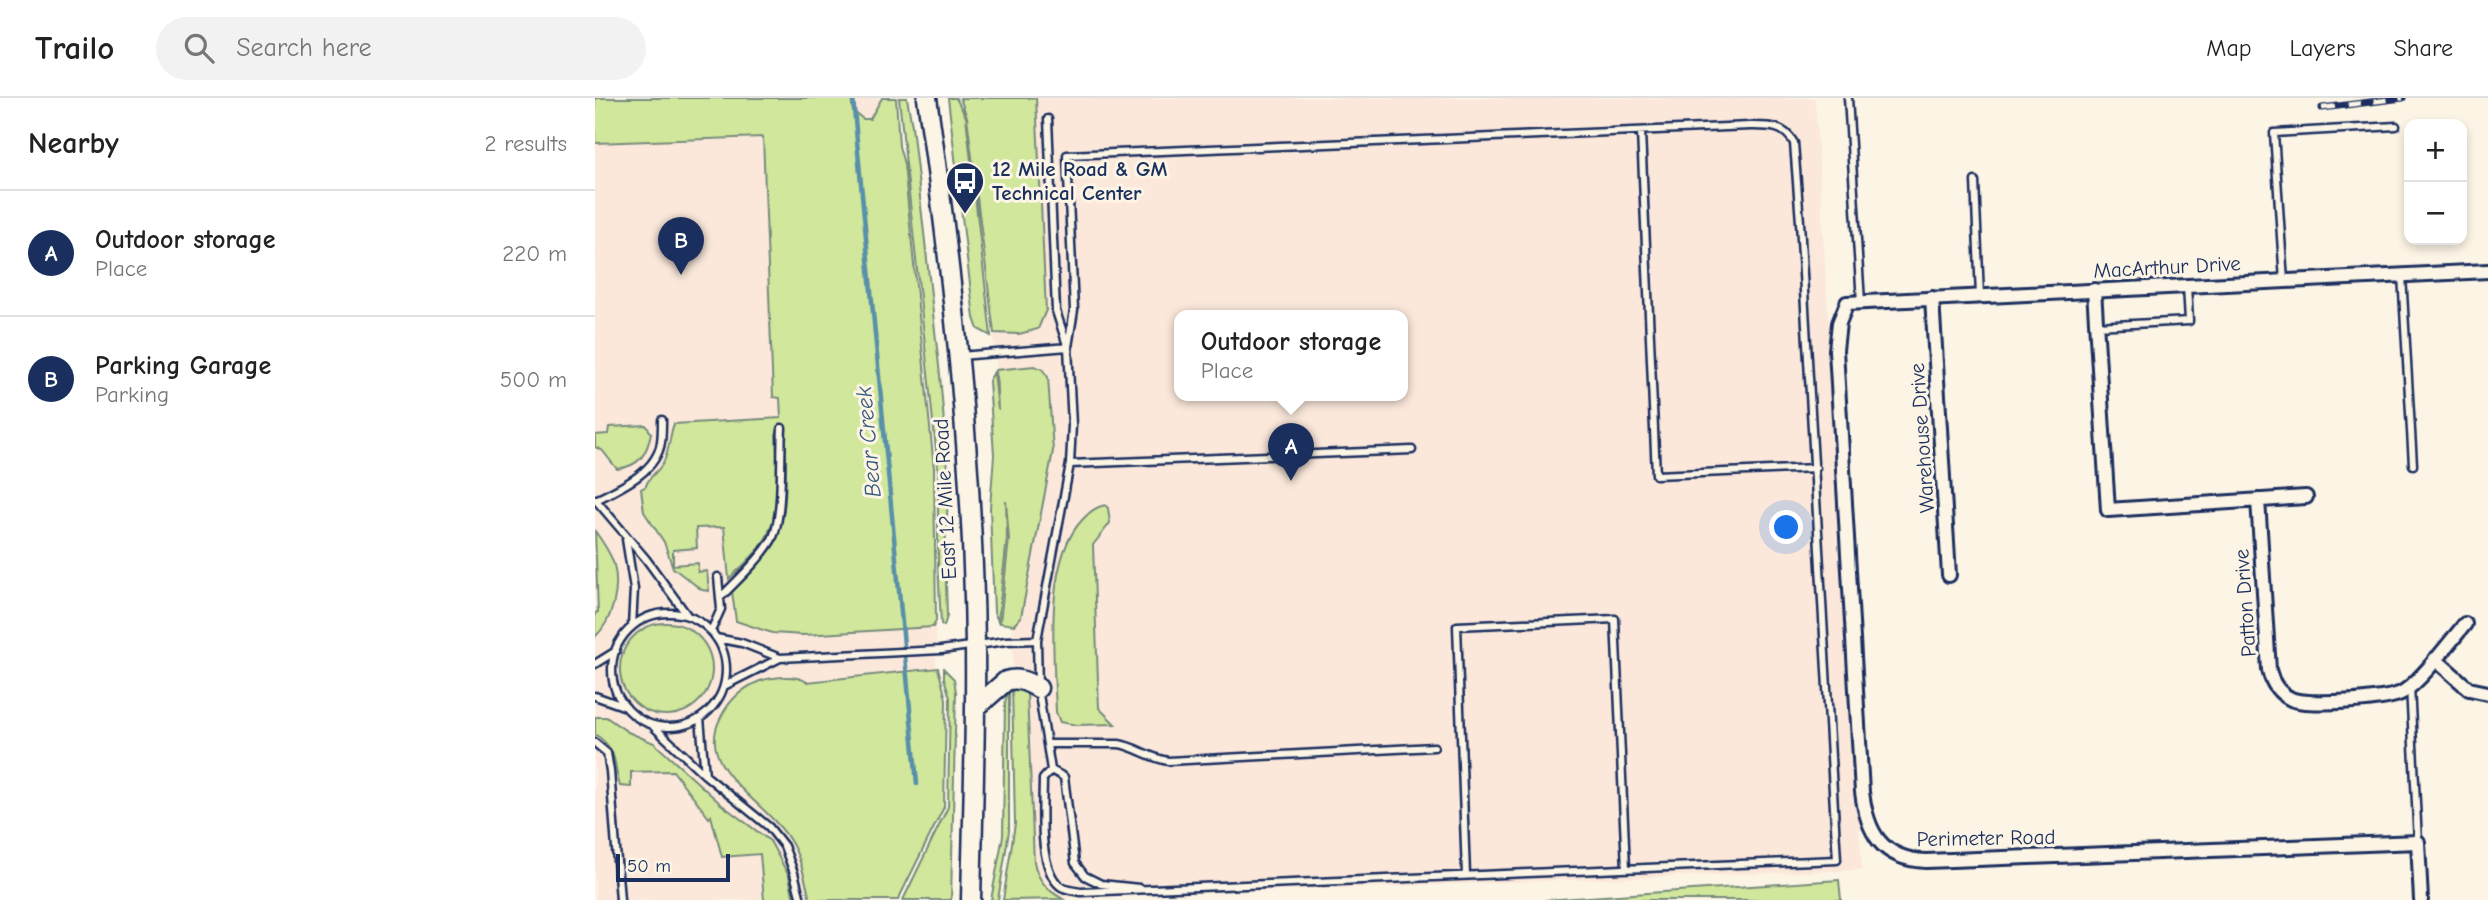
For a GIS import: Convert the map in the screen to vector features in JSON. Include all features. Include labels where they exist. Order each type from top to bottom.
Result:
[{"type":"main road","name":"East 12 Mile Road","points":[[927,98],[958,356],[968,485],[975,645],[971,900]]},
{"type":"main road","points":[[975,708],[1006,681],[1012,679],[1025,681],[1038,688]]},
{"type":"street","name":"MacArthur Drive","points":[[1854,302],[2488,271]]},
{"type":"street","points":[[2094,290],[2108,510],[2307,497]]},
{"type":"street","name":"Warehouse Drive","points":[[1932,298],[1949,575]]},
{"type":"street","name":"Perimeter Road","points":[[1854,302],[1839,323],[1836,350],[1864,807],[1873,834],[1881,844],[1902,857],[1926,861],[2418,842]]},
{"type":"street","name":"Patton Drive","points":[[2258,500],[2270,676],[2284,695],[2303,702],[2386,698],[2398,694],[2410,686],[2465,624]]},
{"type":"street","points":[[2435,659],[2469,689],[2488,693]]},
{"type":"street","points":[[2418,842],[2421,900]]},
{"type":"lane","points":[[1848,98],[1854,302]]},
{"type":"lane","points":[[1048,119],[1056,312],[1068,347]]},
{"type":"lane","points":[[1051,769],[1043,779],[1045,857],[1049,872],[1061,887],[1081,892],[1837,860],[1816,468],[1794,143],[1789,133],[1769,125],[1067,155],[1074,310],[1068,347],[1072,425],[1070,464],[1037,640],[1038,688],[1051,769],[1063,777],[1075,863],[1085,876],[1101,884],[1139,888]]},
{"type":"lane","points":[[2284,281],[2274,133],[2396,126]]},
{"type":"lane","points":[[1641,132],[1656,475],[1816,468]]},
{"type":"lane","points":[[1975,181],[1980,296]]},
{"type":"lane","points":[[2402,275],[2413,465]]},
{"type":"lane","points":[[2096,326],[2189,321],[2187,285]]},
{"type":"lane","points":[[958,356],[1068,347]]},
{"type":"lane","points":[[649,723],[683,726],[699,718],[714,705],[723,686],[726,668],[724,655],[711,631],[687,615],[646,559],[596,500],[641,474],[656,458],[661,444],[662,420]]},
{"type":"lane","points":[[720,598],[772,540],[781,503],[782,428]]},
{"type":"lane","points":[[1070,464],[1412,450]]},
{"type":"lane","points":[[626,537],[634,589],[632,626]]},
{"type":"lane","points":[[711,631],[721,609],[718,577]]},
{"type":"lane","points":[[595,664],[615,651],[632,626],[658,614],[687,615]]},
{"type":"lane","points":[[1466,875],[1457,626],[1615,619],[1626,868]]},
{"type":"lane","points":[[716,638],[742,643],[780,658]]},
{"type":"lane","points":[[723,686],[780,658],[921,651],[1037,640]]},
{"type":"lane","points":[[615,651],[614,683],[627,708]]},
{"type":"lane","points":[[2410,686],[2418,842]]},
{"type":"lane","points":[[595,695],[627,708],[649,723],[705,775],[769,827],[784,846],[795,873],[800,900]]},
{"type":"lane","points":[[699,718],[705,775]]},
{"type":"lane","points":[[595,743],[607,753],[610,771],[620,900]]},
{"type":"lane","points":[[1047,744],[1119,744],[1168,761],[1434,747]]},
{"type":"shaded area","points":[[595,98],[896,98],[934,468],[936,672],[885,900],[595,900]]},
{"type":"shaded area","points":[[960,98],[1815,98],[1862,870],[1003,900],[1015,824],[1011,538],[1005,451],[969,116]]},
{"type":"green space","points":[[595,98],[851,98],[853,111],[863,119],[870,119],[882,98],[896,98],[934,468],[936,621],[933,627],[804,635],[772,633],[736,621],[732,592],[770,550],[779,531],[785,504],[784,426],[776,434],[776,504],[774,518],[763,543],[729,579],[724,527],[696,528],[697,548],[673,550],[673,565],[698,563],[698,572],[707,571],[709,591],[702,590],[673,568],[664,542],[644,512],[641,489],[663,463],[674,424],[781,418],[780,398],[773,397],[763,137],[595,143]]},
{"type":"green space","points":[[899,98],[907,98],[912,126],[940,375],[949,482],[945,549],[947,616],[944,626],[941,624],[938,564],[938,469]]},
{"type":"green space","points":[[948,98],[956,98],[966,117],[991,336],[978,329],[974,318]]},
{"type":"green space","points":[[960,98],[1036,98],[1046,310],[1038,329],[1019,334],[994,333],[967,117]]},
{"type":"green space","points":[[1034,366],[1042,369],[1048,377],[1053,451],[1021,617],[1014,625],[1000,623],[1009,539],[1006,501],[1007,538],[998,621],[994,612],[990,508],[994,455],[989,381],[994,372],[998,410],[996,370]]},
{"type":"green space","points":[[646,425],[651,433],[645,453],[631,465],[617,469],[602,450],[595,447],[595,435],[608,434],[609,427]]},
{"type":"green space","points":[[1105,505],[1110,523],[1093,545],[1099,708],[1115,724],[1077,725],[1060,722],[1056,712],[1053,638],[1056,584],[1070,537],[1088,514]]},
{"type":"green space","points":[[595,531],[613,561],[616,584],[611,613],[595,637],[595,613],[598,612]]},
{"type":"green space","points":[[666,623],[684,627],[699,636],[708,651],[712,669],[708,687],[699,702],[684,711],[666,715],[648,711],[633,702],[624,687],[620,669],[624,651],[633,636],[648,627]]},
{"type":"green space","points":[[938,668],[946,699],[944,807],[898,900],[810,900],[800,861],[789,839],[724,768],[717,752],[715,735],[721,717],[732,700],[742,691],[753,684],[777,677],[802,679],[807,682]]},
{"type":"green space","points":[[944,669],[954,679],[956,692],[951,900],[903,900],[948,807],[950,698]]},
{"type":"green space","points":[[1009,687],[1009,831],[998,900],[991,900],[1003,836],[1005,703]]},
{"type":"green space","points":[[1012,687],[1027,693],[1034,862],[1044,884],[1063,899],[1003,900],[1015,824]]},
{"type":"green space","points":[[595,717],[606,717],[628,732],[654,743],[722,805],[770,841],[789,876],[794,900],[764,900],[760,854],[722,857],[711,816],[709,818],[673,771],[631,772],[631,787],[620,786],[612,752],[595,734]]},
{"type":"green space","points":[[1839,880],[1841,900],[1545,900]]},
{"type":"waterway","name":"Bear Creek","points":[[853,98],[917,784]]},
{"type":"railway","points":[[2322,108],[2403,98]]},
{"type":"place","name":"12 Mile Road & GM Technical Center","points":[[965,215]]},
{"type":"place","name":"Parking Garage","points":[[681,275]]},
{"type":"place","name":"Outdoor storage","points":[[1291,481]]}]
